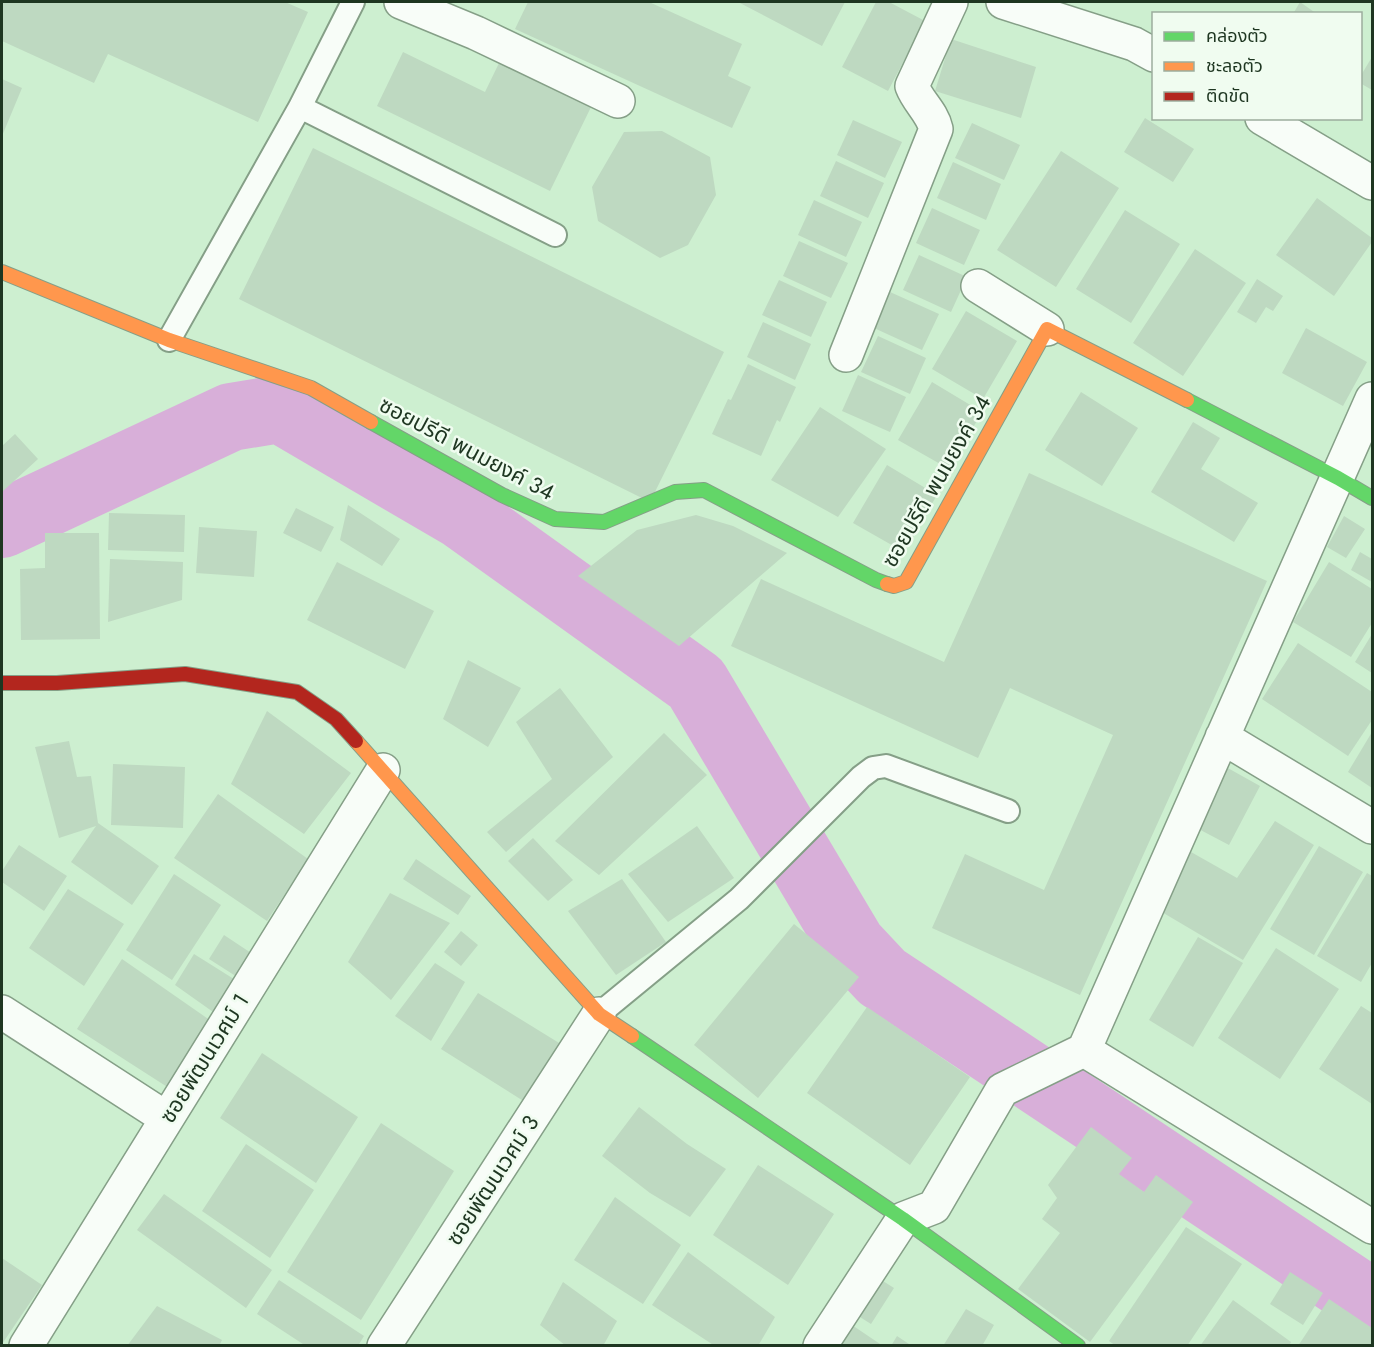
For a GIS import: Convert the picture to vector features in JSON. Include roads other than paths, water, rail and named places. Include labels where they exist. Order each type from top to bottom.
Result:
[{"type":"street","points":[[401,2],[476,33],[618,101]]},
{"type":"street","points":[[846,355],[936,129],[934,118],[915,94],[912,86],[951,2]]},
{"type":"street","points":[[1003,2],[1134,44],[1152,54]]},
{"type":"street","points":[[1265,120],[1372,183]]},
{"type":"street","name":"ซอยปรีดี พนมยงค์ 34","points":[[2,272],[169,339],[311,388],[501,495],[555,519],[604,522],[675,492],[704,490],[876,580],[894,586],[906,582],[1047,329]]},
{"type":"street","points":[[978,286],[1047,329],[1338,478],[1372,498]]},
{"type":"street","points":[[820,1346],[903,1219],[934,1207],[1002,1090],[1084,1050],[1372,399]]},
{"type":"street","points":[[2,683],[57,683],[185,674],[297,692],[336,718],[599,1014],[903,1219],[1078,1346]]},
{"type":"street","points":[[1222,737],[1372,827]]},
{"type":"street","name":"ซอยพัฒนเวศม์ 1","points":[[26,1346],[382,770]]},
{"type":"street","points":[[2,1012],[166,1118]]},
{"type":"street","name":"ซอยพัฒนเวศม์ 3","points":[[384,1346],[599,1014]]},
{"type":"street","points":[[1084,1050],[1372,1227]]},
{"type":"lane","points":[[169,339],[300,107],[354,2]]},
{"type":"lane","points":[[300,107],[555,235]]},
{"type":"lane","points":[[599,1014],[739,899],[861,777],[873,768],[886,766],[1008,811]]},
{"type":"waterway","points":[[2,524],[231,417],[280,409],[463,516],[696,683],[852,945],[882,977],[1372,1303]]}]
